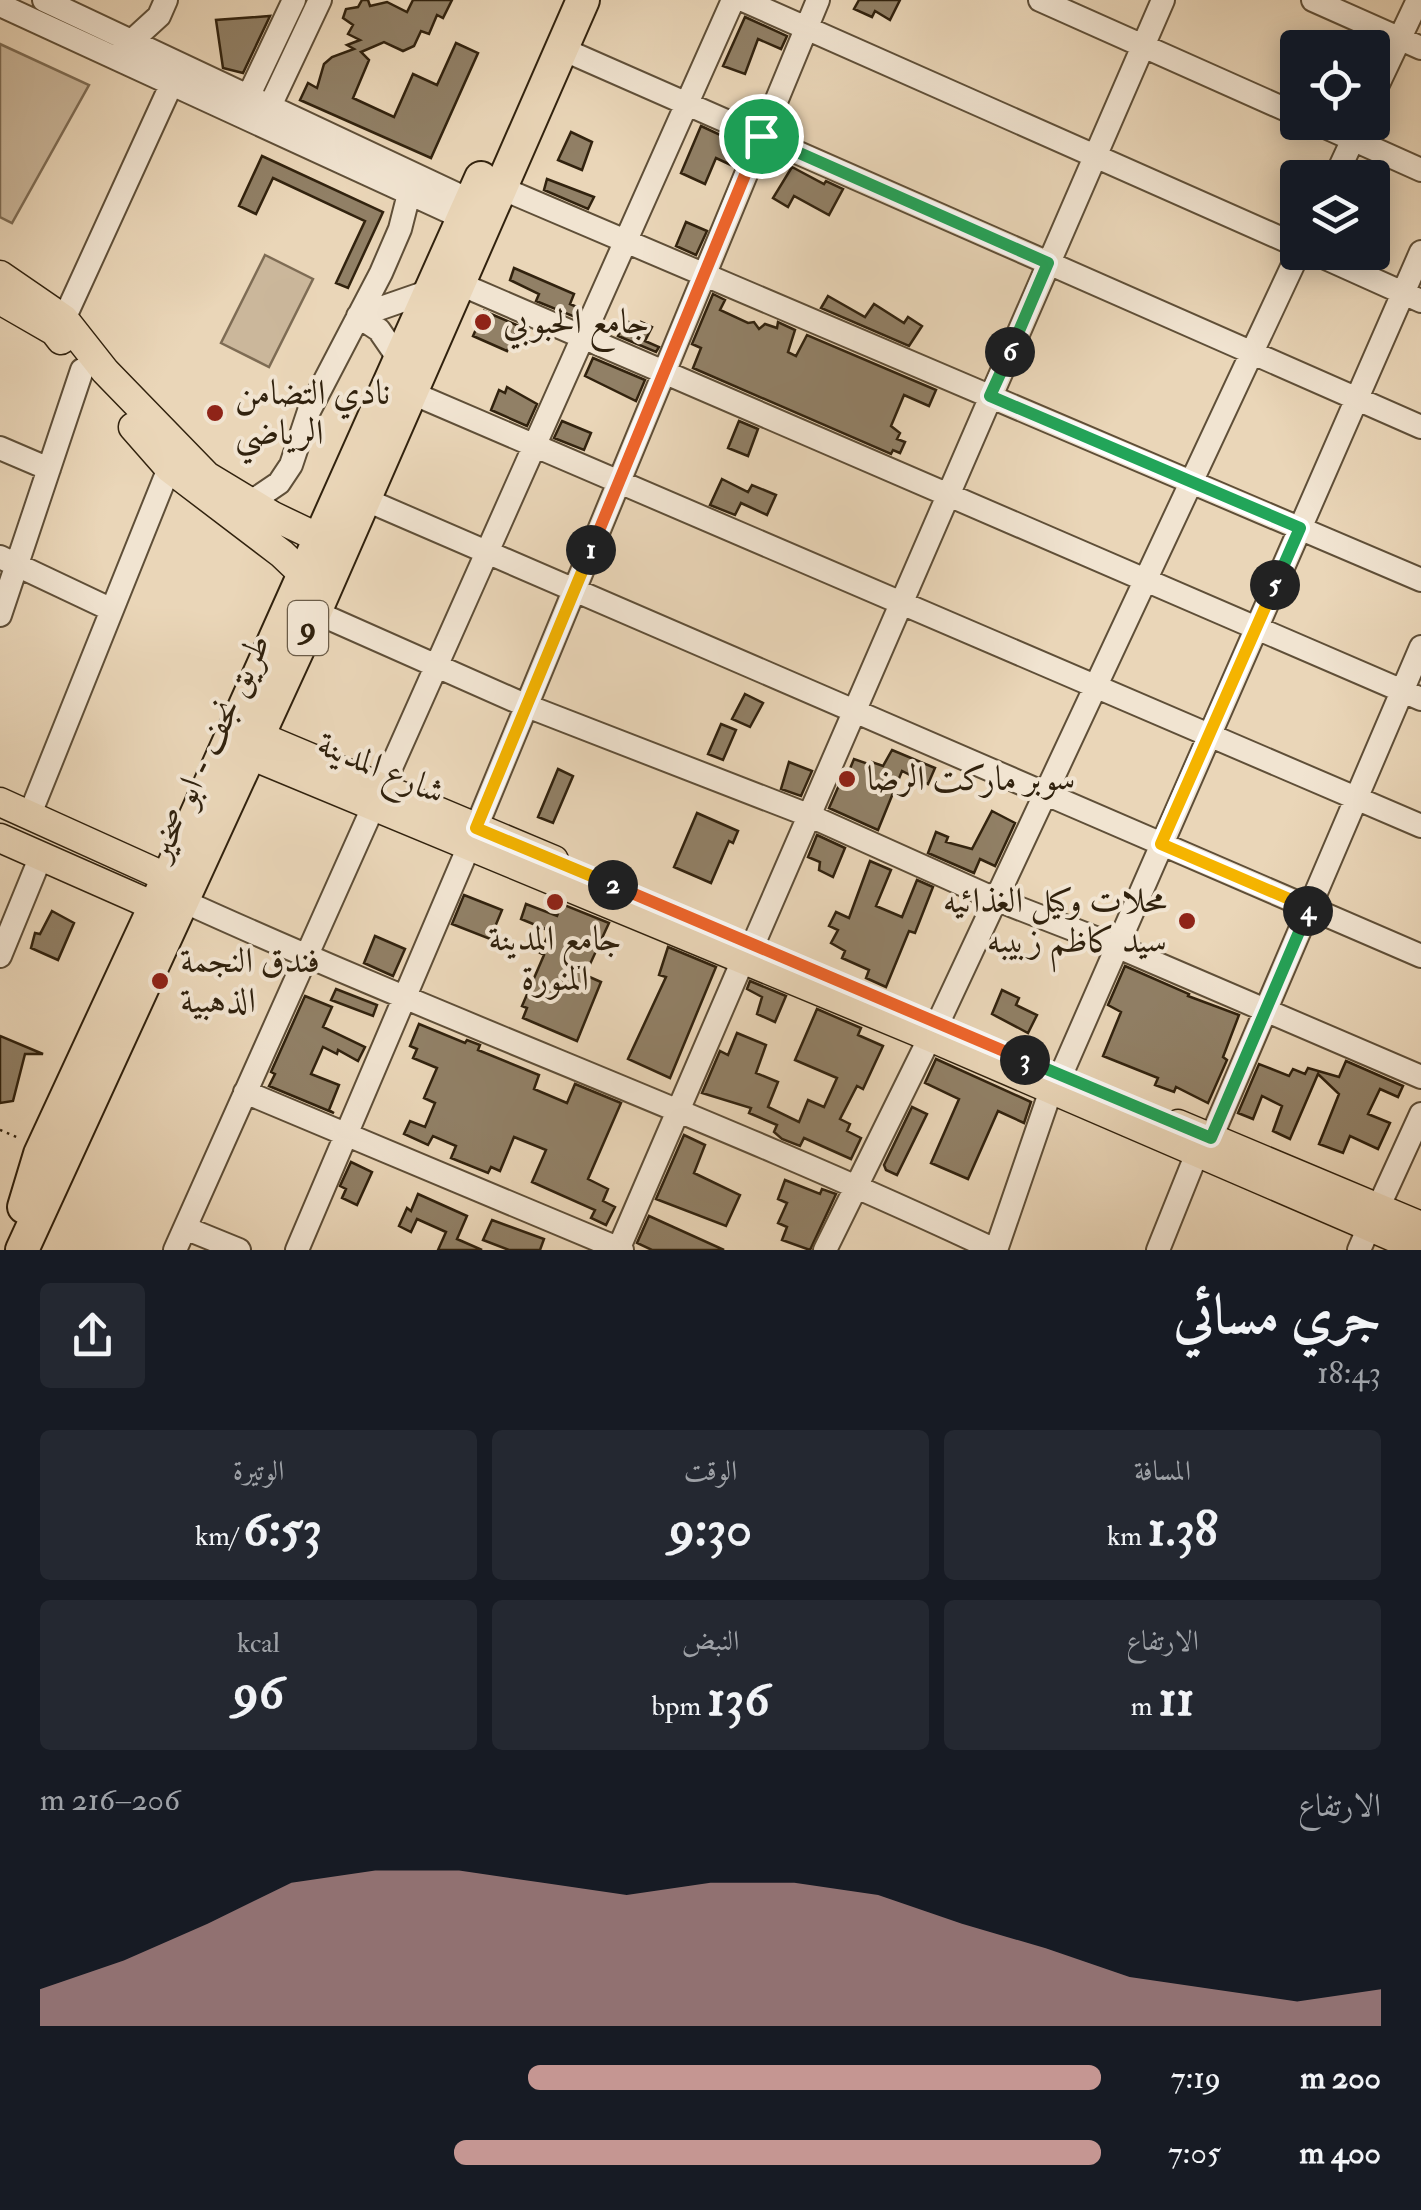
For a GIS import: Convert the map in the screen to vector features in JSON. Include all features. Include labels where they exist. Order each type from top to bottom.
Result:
[{"type":"highway","name":"طريق نجف - ابو صخير","points":[[5,1250],[40,1154],[168,895],[255,745],[412,394],[445,287],[559,0]]},
{"type":"highway","name":"طريق نجف - ابو صخير","points":[[22,1250],[319,538],[400,359],[445,287],[478,202],[583,0]]},
{"type":"highway","points":[[0,1220],[40,1154]]},
{"type":"main road","points":[[0,276],[59,325],[169,468],[303,574]]},
{"type":"main road","points":[[0,300],[59,325]]},
{"type":"main road","points":[[84,360],[207,476],[319,538]]},
{"type":"main road","name":"شارع المدينة","points":[[255,745],[1204,1145],[1369,1228],[1421,1248]]},
{"type":"main road","points":[[0,802],[30,814],[168,895]]},
{"type":"main road","points":[[0,838],[40,856],[168,895]]},
{"type":"main road","name":"شارع المدينة","points":[[1369,1228],[1421,1226]]},
{"type":"street","points":[[44,0],[172,83],[412,184],[626,241],[1421,580]]},
{"type":"street","points":[[125,51],[158,16],[166,0]]},
{"type":"street","points":[[259,101],[294,0]]},
{"type":"street","points":[[259,101],[320,0]]},
{"type":"street","points":[[176,1250],[733,0]]},
{"type":"street","points":[[742,0],[1280,241]]},
{"type":"street","points":[[296,1250],[406,998],[818,0]]},
{"type":"street","points":[[1040,0],[1280,107]]},
{"type":"street","points":[[246,1092],[620,1250],[1163,0]]},
{"type":"street","points":[[1313,0],[1410,44]]},
{"type":"street","points":[[1390,72],[1410,44],[1418,0]]},
{"type":"street","points":[[0,5],[259,101],[412,184]]},
{"type":"street","points":[[560,48],[1421,427]]},
{"type":"street","points":[[59,325],[172,83]]},
{"type":"street","points":[[1371,140],[1421,170]]},
{"type":"street","points":[[251,502],[279,483],[291,465],[310,411],[400,229],[412,184]]},
{"type":"street","points":[[168,895],[305,957],[856,1185],[995,1250],[1056,1082],[1357,398],[1412,297],[1421,252]]},
{"type":"street","points":[[825,1250],[934,1030],[1289,270]]},
{"type":"street","points":[[1352,270],[1412,297]]},
{"type":"street","points":[[358,316],[445,287],[583,337],[1412,695]]},
{"type":"street","points":[[358,316],[379,330],[400,359]]},
{"type":"street","points":[[0,615],[9,561],[49,469],[84,360]]},
{"type":"street","points":[[412,394],[1421,826]]},
{"type":"street","points":[[0,448],[49,469]]},
{"type":"street","points":[[30,814],[169,468]]},
{"type":"street","points":[[364,499],[1421,956]]},
{"type":"street","points":[[9,561],[112,610]]},
{"type":"street","points":[[315,612],[526,706],[808,815],[994,899],[1116,946],[1421,1077]]},
{"type":"street","points":[[1158,1250],[1357,798],[1412,695],[1421,647]]},
{"type":"street","points":[[0,956],[40,856]]},
{"type":"street","points":[[1369,1228],[1421,1114]]},
{"type":"street","points":[[186,1228],[239,1250]]},
{"type":"shaded area","points":[[0,44],[89,85],[12,223],[0,217]]},
{"type":"shaded area","points":[[265,255],[313,279],[269,367],[221,343]]},
{"type":"building","points":[[362,0],[368,0],[370,6],[387,2],[407,12],[413,0],[452,0],[443,18],[437,15],[429,34],[421,31],[414,46],[403,51],[384,42],[361,52],[369,60],[353,98],[394,117],[413,74],[437,85],[456,43],[478,53],[431,158],[300,100],[308,83],[317,88],[324,64],[354,49],[347,45],[360,40],[348,34],[353,25],[343,18],[346,9],[358,7]]},
{"type":"building","points":[[859,0],[900,0],[890,20],[875,11],[872,17],[854,9]]},
{"type":"building","points":[[270,16],[243,73],[223,68],[216,20]]},
{"type":"building","points":[[745,17],[787,36],[781,49],[758,39],[745,74],[723,66]]},
{"type":"building","points":[[701,126],[742,145],[733,166],[716,158],[705,184],[681,173]]},
{"type":"building","points":[[571,132],[592,142],[582,170],[558,160]]},
{"type":"building","points":[[262,156],[383,212],[348,288],[336,283],[365,221],[273,178],[256,214],[239,206]]},
{"type":"building","points":[[792,167],[843,189],[829,215],[794,196],[788,207],[773,198]]},
{"type":"building","points":[[547,179],[594,197],[588,209],[544,190]]},
{"type":"building","points":[[686,222],[707,231],[696,255],[676,246]]},
{"type":"building","points":[[514,268],[574,294],[570,304],[579,308],[575,317],[536,301],[539,294],[510,280]]},
{"type":"building","points":[[713,294],[725,300],[720,310],[754,322],[759,329],[765,324],[777,328],[778,322],[795,330],[788,352],[796,356],[807,335],[936,390],[929,406],[904,395],[891,426],[900,433],[897,439],[905,442],[900,453],[893,450],[891,454],[693,368],[701,348],[692,344]]},
{"type":"building","points":[[828,296],[865,317],[874,304],[904,323],[908,317],[922,326],[909,346],[821,308]]},
{"type":"building","points":[[484,311],[519,326],[507,351],[473,336]]},
{"type":"building","points":[[625,320],[639,327],[641,322],[652,327],[645,341],[659,347],[656,352],[618,336]]},
{"type":"building","points":[[593,358],[645,380],[636,401],[585,376]]},
{"type":"building","points":[[507,387],[537,404],[527,426],[491,410],[499,390],[505,393]]},
{"type":"building","points":[[562,421],[591,433],[584,450],[554,438]]},
{"type":"building","points":[[739,421],[758,429],[748,456],[728,448]]},
{"type":"building","points":[[722,479],[748,492],[752,485],[776,495],[767,515],[741,503],[735,515],[710,505]]},
{"type":"building","points":[[745,694],[763,703],[750,727],[732,719]]},
{"type":"building","points":[[721,724],[736,730],[723,760],[708,754]]},
{"type":"building","points":[[892,750],[935,768],[928,784],[902,771],[878,830],[829,808],[854,759],[883,766]]},
{"type":"building","points":[[789,762],[812,771],[801,796],[781,789]]},
{"type":"building","points":[[558,769],[573,776],[553,823],[538,817]]},
{"type":"building","points":[[992,811],[1015,823],[995,866],[980,859],[974,873],[928,853],[936,832],[948,837],[946,842],[972,849]]},
{"type":"building","points":[[697,813],[738,831],[733,843],[729,841],[711,883],[674,867]]},
{"type":"building","points":[[817,835],[845,848],[833,877],[819,870],[820,862],[808,857]]},
{"type":"building","points":[[870,861],[891,870],[876,906],[902,917],[917,880],[933,887],[915,933],[909,931],[886,987],[866,978],[869,970],[842,958],[845,951],[831,943],[838,930],[829,926],[836,912],[849,918]]},
{"type":"building","points":[[464,895],[502,910],[490,939],[452,924]]},
{"type":"building","points":[[526,904],[557,916],[562,904],[609,923],[585,975],[601,982],[577,1041],[523,1018],[527,1008],[522,1006],[550,931],[521,919]]},
{"type":"building","points":[[52,911],[74,923],[58,960],[31,948],[35,933],[40,934]]},
{"type":"building","points":[[375,936],[405,949],[393,976],[364,963]]},
{"type":"building","points":[[668,947],[716,967],[670,1078],[628,1059],[666,977],[659,975]]},
{"type":"building","points":[[1125,966],[1239,1015],[1223,1057],[1227,1060],[1208,1103],[1176,1087],[1174,1092],[1155,1085],[1158,1078],[1103,1056],[1121,1012],[1108,1005]]},
{"type":"building","points":[[750,981],[786,996],[775,1022],[757,1014],[762,997],[747,989]]},
{"type":"building","points":[[336,989],[377,1005],[373,1016],[331,1000]]},
{"type":"building","points":[[1002,990],[1019,998],[1016,1005],[1037,1015],[1028,1033],[992,1014]]},
{"type":"building","points":[[305,996],[332,1007],[323,1027],[365,1047],[358,1061],[323,1047],[311,1074],[339,1085],[329,1110],[334,1113],[269,1086],[275,1074],[271,1072]]},
{"type":"building","points":[[817,1009],[861,1028],[858,1035],[883,1046],[863,1089],[857,1086],[840,1119],[850,1124],[847,1131],[861,1138],[851,1159],[804,1138],[800,1146],[782,1139],[774,1132],[777,1125],[749,1113],[751,1108],[702,1093],[720,1051],[728,1055],[737,1033],[766,1045],[756,1073],[778,1082],[768,1107],[799,1122],[808,1100],[824,1107],[837,1078],[795,1060]]},
{"type":"building","points":[[419,1024],[480,1045],[478,1050],[539,1075],[534,1089],[567,1103],[575,1084],[621,1103],[588,1179],[608,1189],[603,1201],[615,1207],[606,1225],[591,1218],[595,1210],[532,1182],[546,1150],[514,1137],[500,1171],[491,1167],[488,1173],[451,1158],[456,1146],[433,1136],[428,1145],[404,1134],[410,1121],[425,1127],[435,1103],[424,1098],[437,1068],[413,1058],[417,1049],[410,1046]]},
{"type":"building","points":[[0,1036],[43,1054],[25,1054],[13,1101],[0,1103]]},
{"type":"building","points":[[936,1059],[1031,1102],[1024,1123],[998,1111],[968,1179],[931,1163],[959,1099],[925,1083]]},
{"type":"building","points":[[1346,1061],[1403,1086],[1398,1097],[1380,1089],[1368,1114],[1390,1123],[1378,1149],[1350,1136],[1343,1153],[1319,1144],[1339,1094],[1318,1074],[1290,1139],[1273,1131],[1282,1106],[1262,1096],[1253,1119],[1238,1113],[1259,1064],[1289,1076],[1293,1069],[1305,1074],[1308,1068],[1339,1077]]},
{"type":"building","points":[[912,1107],[927,1114],[897,1175],[884,1165]]},
{"type":"building","points":[[684,1135],[705,1145],[694,1173],[740,1195],[726,1226],[656,1199]]},
{"type":"building","points":[[351,1162],[372,1172],[357,1205],[342,1198],[346,1189],[340,1186]]},
{"type":"building","points":[[785,1180],[820,1194],[822,1189],[836,1194],[810,1250],[782,1240],[787,1227],[778,1223],[787,1203],[778,1199]]},
{"type":"building","points":[[418,1194],[467,1216],[457,1239],[482,1250],[438,1250],[446,1232],[417,1219],[411,1232],[399,1226]]},
{"type":"building","points":[[649,1216],[724,1250],[652,1250],[637,1243]]},
{"type":"building","points":[[492,1220],[544,1239],[540,1250],[509,1250],[483,1240]]},
{"type":"place","name":"جامع الحبوبي","points":[[483,322]]},
{"type":"place","name":"نادي التضامن الرياضي","points":[[215,413]]},
{"type":"place","name":"سوبر ماركت الرضا","points":[[847,779]]},
{"type":"place","name":"جامع المدينة المنورة","points":[[555,902]]},
{"type":"place","name":"محلات وكيل الغذائيه سيد كاظم زبيبه","points":[[1187,921]]},
{"type":"place","name":"فندق النجمة الذهبية","points":[[160,981]]},
{"type":"route","points":[[761,136],[1048,263],[990,396],[1300,528],[1161,844],[1310,908],[1211,1138],[476,828],[761,136]]}]
